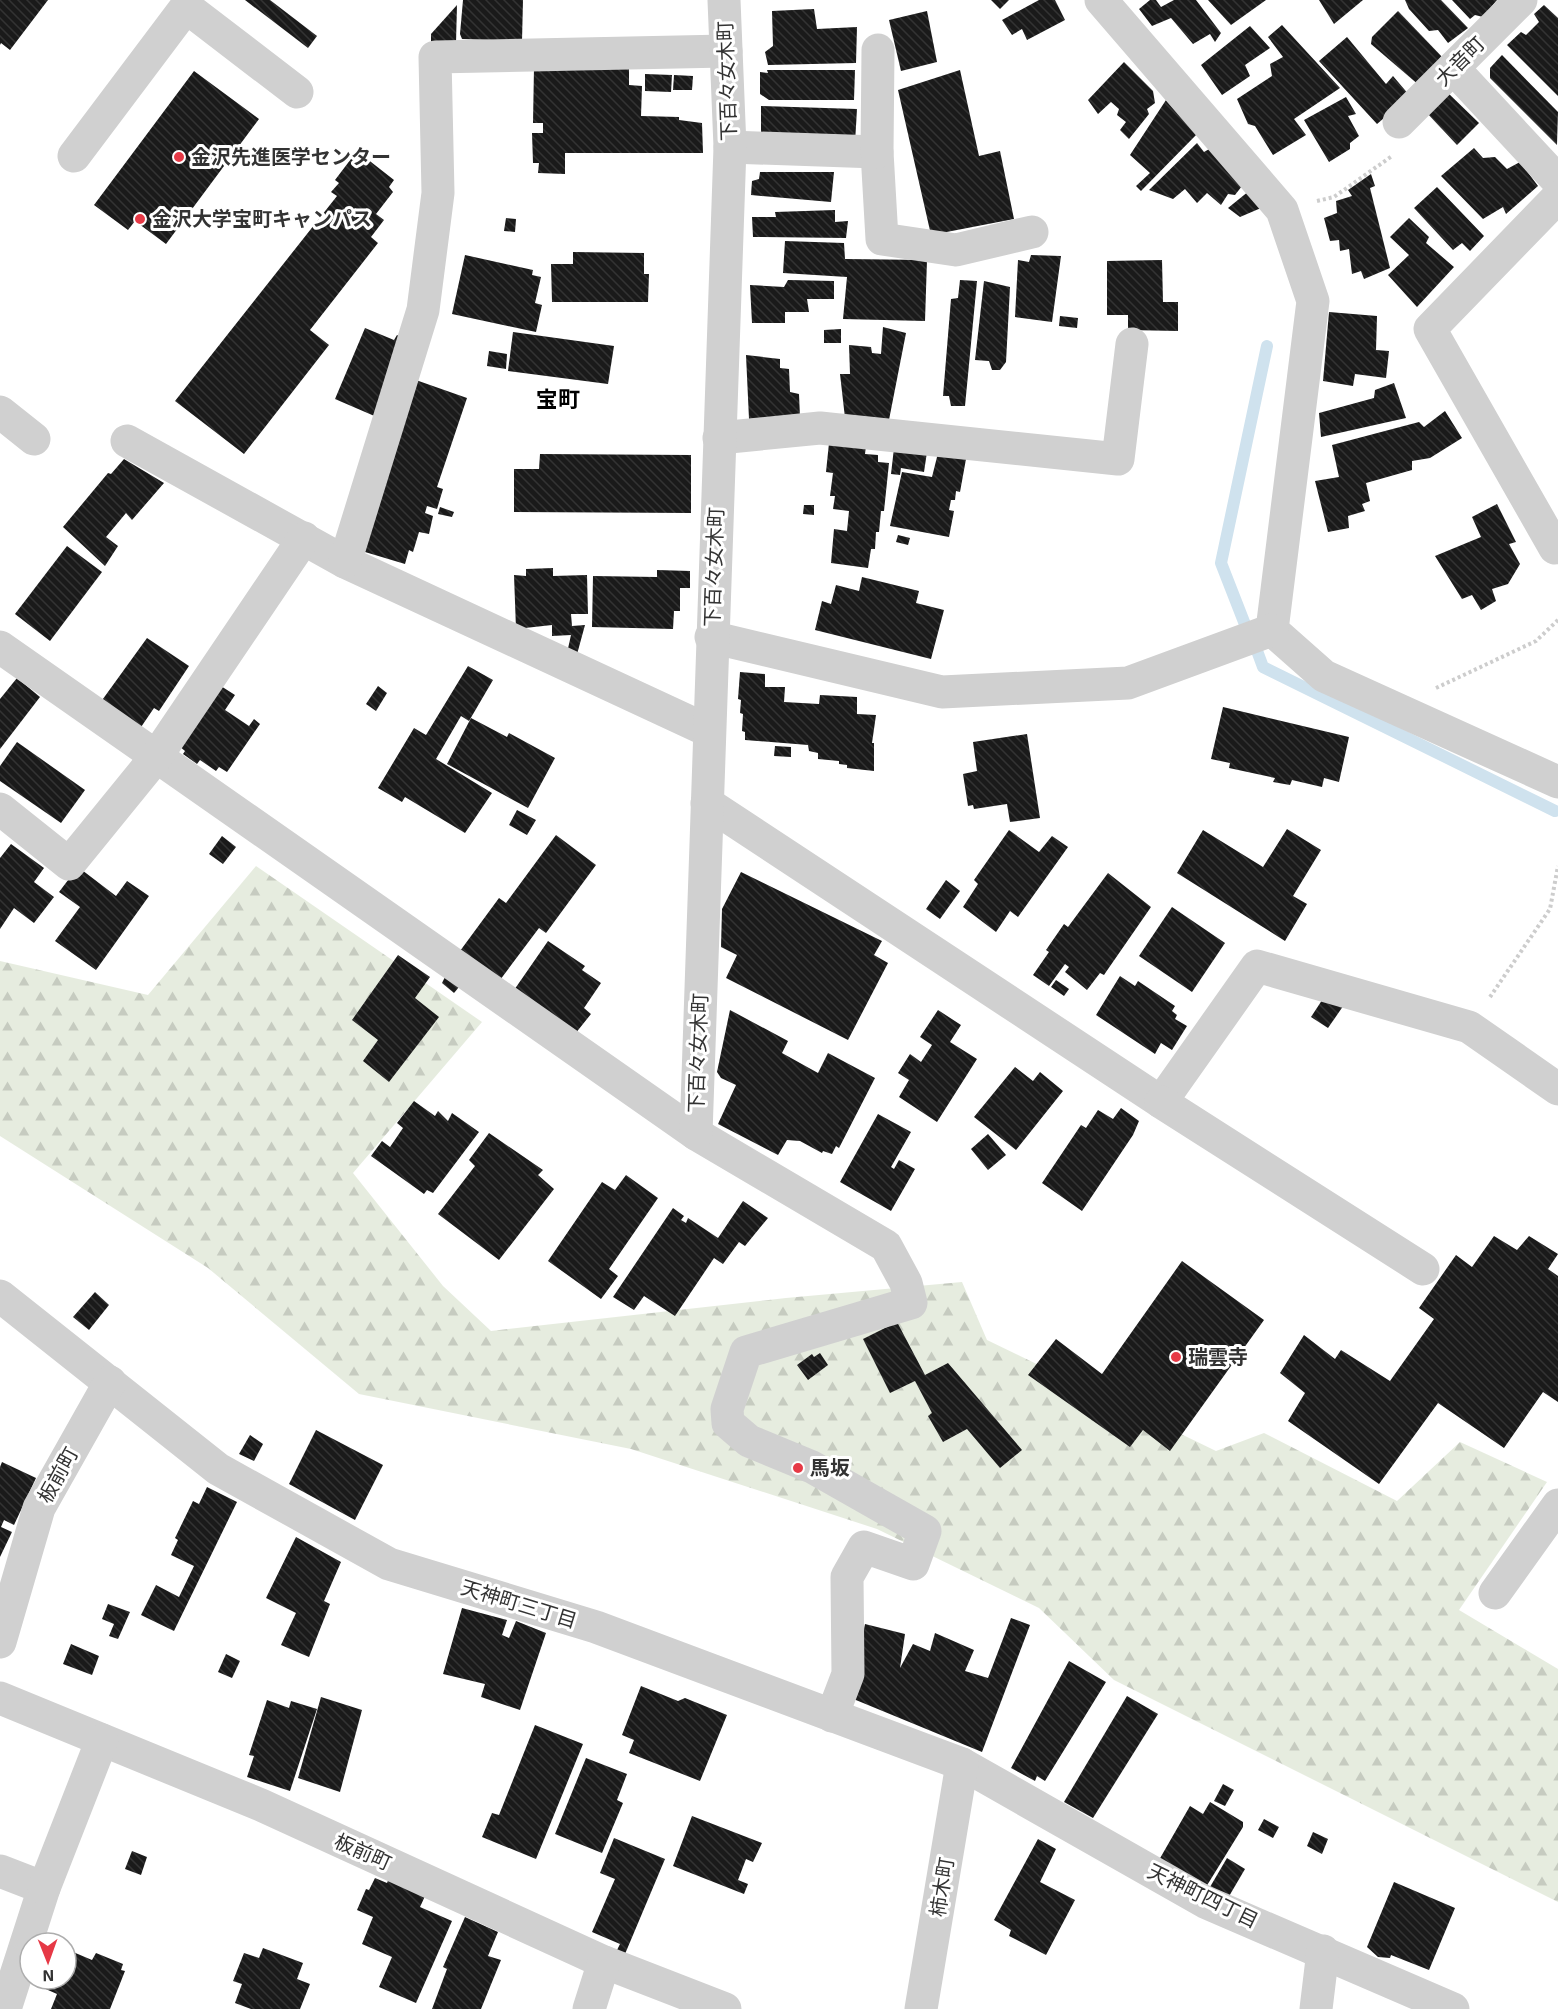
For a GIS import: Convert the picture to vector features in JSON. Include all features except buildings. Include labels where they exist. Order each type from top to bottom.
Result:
[{"type":"street","name":"下百々女木町","points":[[696,1134],[711,637],[730,147],[724,0]]},
{"type":"street","name":"大音町","points":[[1399,122],[1521,0]]},
{"type":"street","points":[[1117,5],[1282,210],[1313,301],[1272,630]]},
{"type":"street","points":[[74,156],[186,8],[297,92]]},
{"type":"street","points":[[878,50],[877,152],[882,239],[956,250],[1032,232]]},
{"type":"street","points":[[345,562],[423,310],[438,193],[435,57],[726,51]]},
{"type":"street","points":[[1453,68],[1558,181]]},
{"type":"street","points":[[730,147],[877,152]]},
{"type":"street","points":[[1555,548],[1430,329],[1558,198]]},
{"type":"street","points":[[719,438],[820,428],[1118,459],[1132,344]]},
{"type":"street","points":[[0,412],[34,439]]},
{"type":"street","points":[[127,441],[345,562],[709,730]]},
{"type":"street","points":[[0,809],[69,864],[156,757],[304,538]]},
{"type":"street","points":[[711,637],[942,692],[1128,683],[1272,630]]},
{"type":"street","points":[[1272,630],[1324,675],[1558,782]]},
{"type":"street","points":[[0,647],[696,1134],[886,1246],[906,1283],[912,1303],[746,1352],[727,1408],[728,1423],[749,1441],[812,1467],[925,1531],[914,1564],[864,1547],[847,1577],[848,1674],[832,1716]]},
{"type":"street","points":[[707,802],[1161,1102],[1423,1269]]},
{"type":"street","points":[[1161,1102],[1257,966],[1469,1027],[1558,1089]]},
{"type":"street","name":"天神町三丁目","points":[[0,1296],[219,1469],[388,1564],[596,1627],[962,1764]]},
{"type":"street","name":"板前町","points":[[0,1642],[39,1508],[110,1382]]},
{"type":"street","points":[[1495,1593],[1558,1505]]},
{"type":"street","name":"板前町","points":[[0,1698],[261,1805],[604,1962],[725,2009]]},
{"type":"street","points":[[5,2009],[44,1888],[102,1740]]},
{"type":"street","name":"天神町四丁目","points":[[962,1764],[1205,1902],[1323,1950],[1453,2009]]},
{"type":"street","name":"柿木町","points":[[921,2009],[962,1764]]},
{"type":"street","points":[[0,1871],[44,1888]]},
{"type":"street","points":[[1316,2009],[1323,1950]]},
{"type":"street","points":[[589,2009],[604,1962]]},
{"type":"path","points":[[1282,210],[1334,197],[1412,142],[1399,122]]},
{"type":"path","points":[[1395,708],[1536,641],[1558,620]]},
{"type":"path","points":[[1469,1027],[1550,909],[1558,866]]},
{"type":"green space","points":[[256,866],[482,1022],[353,1173],[443,1286],[491,1331],[786,1298],[962,1282],[987,1340],[1216,1451],[1264,1433],[1397,1501],[1460,1442],[1547,1482],[1459,1610],[1558,1669],[1558,1902],[1114,1680],[1039,1608],[877,1529],[631,1449],[359,1394],[208,1268],[0,1136],[0,961],[148,995]]},
{"type":"waterway","points":[[1246,627],[1221,563],[1267,346]]},
{"type":"waterway","points":[[1256,648],[1263,667],[1555,811]]},
{"type":"place","name":"金沢先進医学センター","points":[[179,157]]},
{"type":"place","name":"金沢大学宝町キャンパス","points":[[140,219]]},
{"type":"place","name":"瑞雲寺","points":[[1176,1357]]},
{"type":"place","name":"馬坂","points":[[798,1468]]},
{"type":"district","name":"宝町","points":[[558,399]]}]
